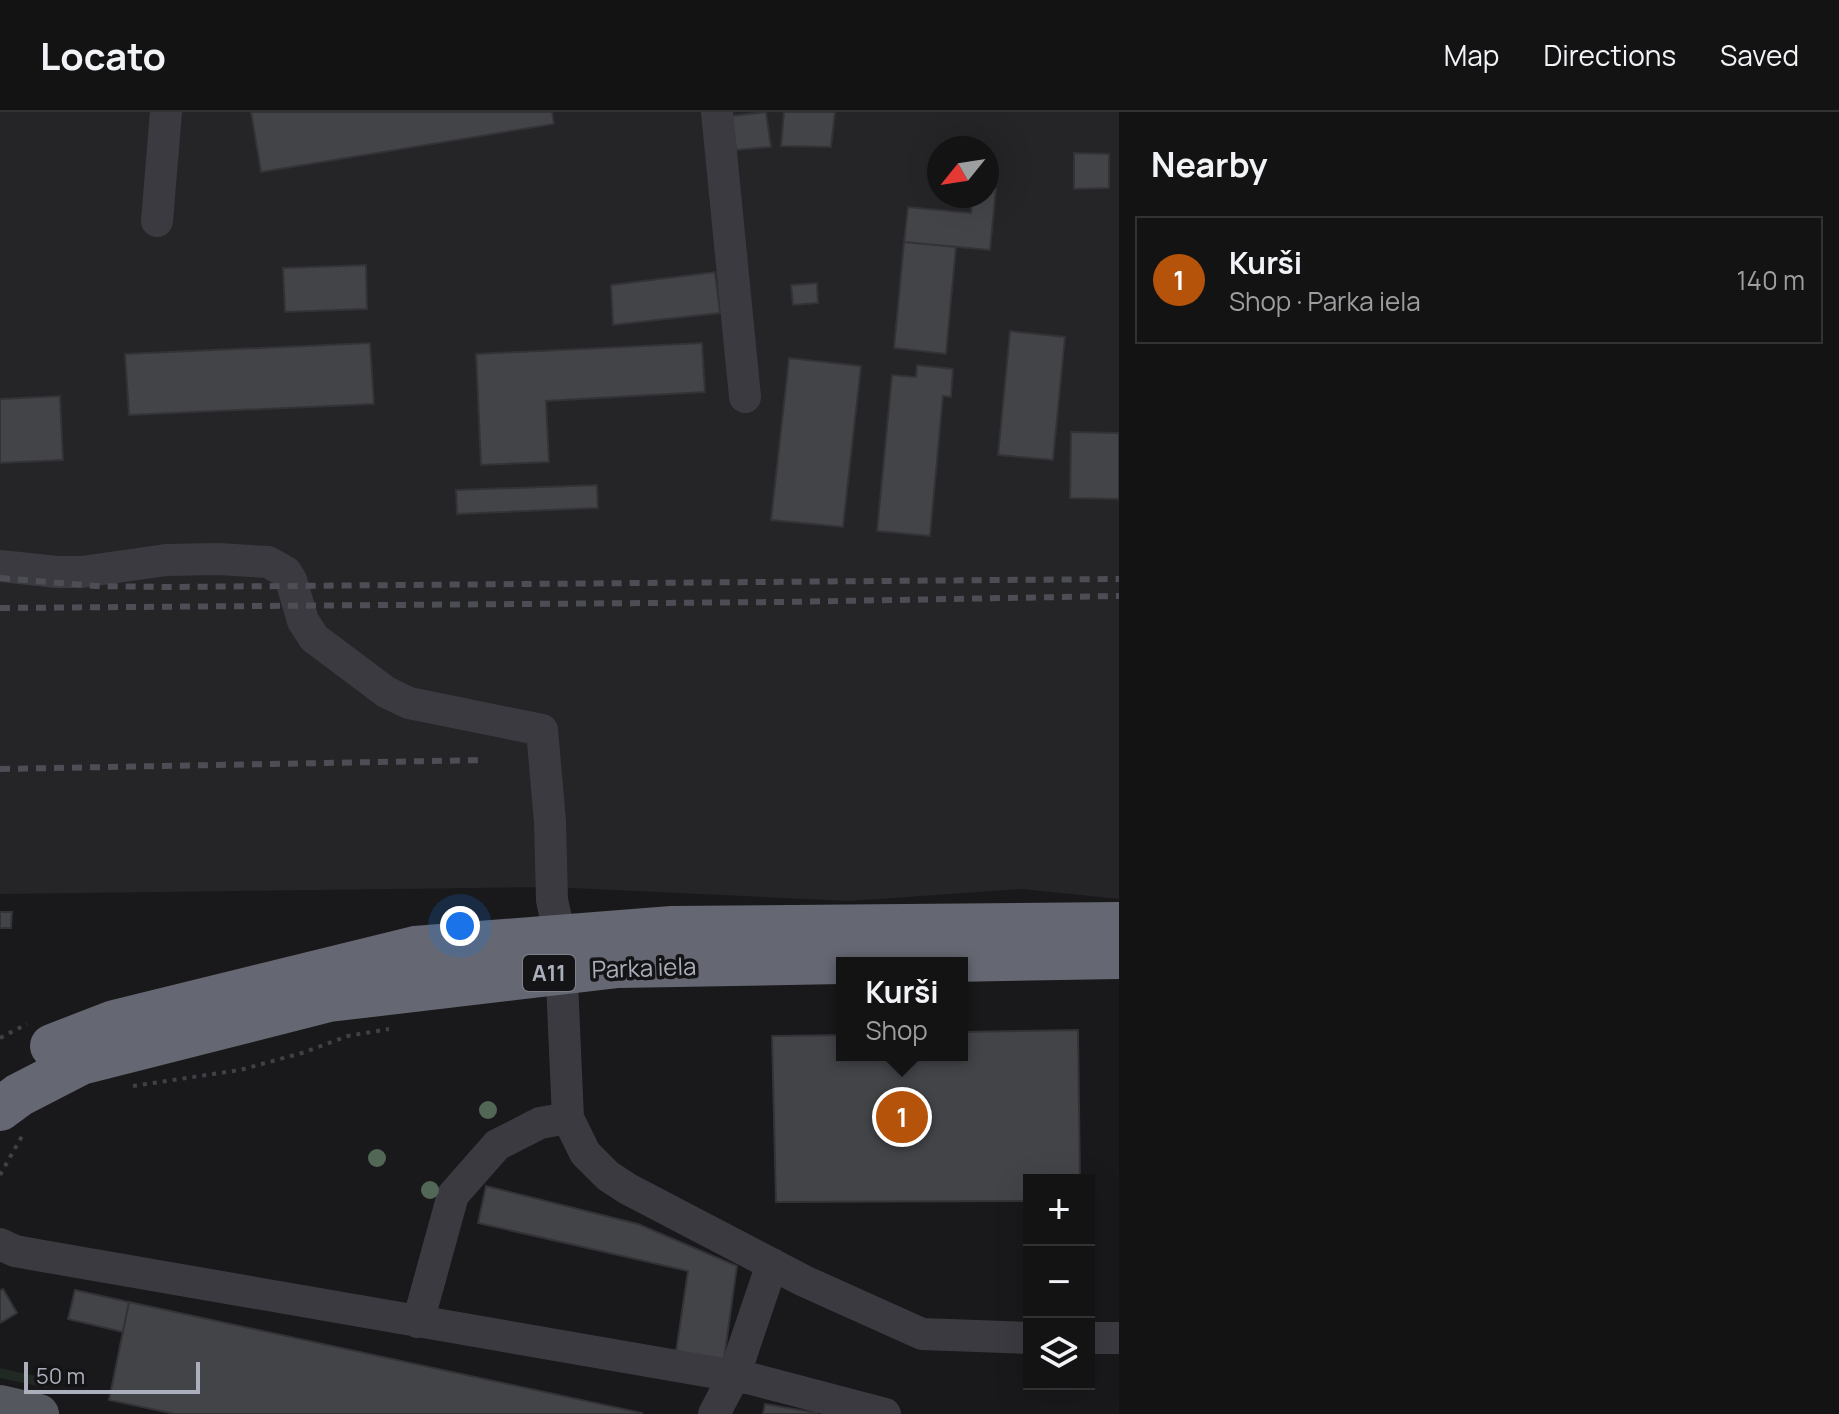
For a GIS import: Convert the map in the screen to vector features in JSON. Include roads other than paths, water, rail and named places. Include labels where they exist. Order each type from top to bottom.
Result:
[{"type":"highway","name":"Parka iela","points":[[13,1120],[19,1095],[81,1063],[329,1000],[561,954],[672,928],[1119,924]]},
{"type":"highway","name":"Parka iela","points":[[0,1074],[23,1058],[114,1022],[415,948],[561,954],[618,966],[836,962]]},
{"type":"highway","name":"Parka iela","points":[[968,960],[1119,957]]},
{"type":"main road","points":[[0,1405],[39,1414]]},
{"type":"street","points":[[157,221],[166,112]]},
{"type":"street","points":[[717,112],[745,397]]},
{"type":"street","points":[[0,566],[69,572],[166,560],[268,562],[286,572],[291,580],[303,621],[314,638],[386,692],[409,703],[542,730],[550,822],[552,900],[561,954],[568,1118],[585,1153],[608,1176],[628,1189],[772,1264],[922,1334],[1023,1338]]},
{"type":"street","points":[[418,1322],[453,1195],[497,1145],[540,1123],[568,1118]]},
{"type":"street","points":[[0,1244],[15,1251],[734,1376],[885,1414]]},
{"type":"street","points":[[714,1414],[734,1376],[772,1264]]},
{"type":"street","points":[[1095,1338],[1119,1338]]},
{"type":"railway","points":[[0,578],[96,586],[166,587],[1119,579]]},
{"type":"railway","points":[[0,608],[1119,596]]},
{"type":"railway","points":[[0,769],[486,760]]},
{"type":"place","name":"Kurši","points":[[902,1117]]}]
